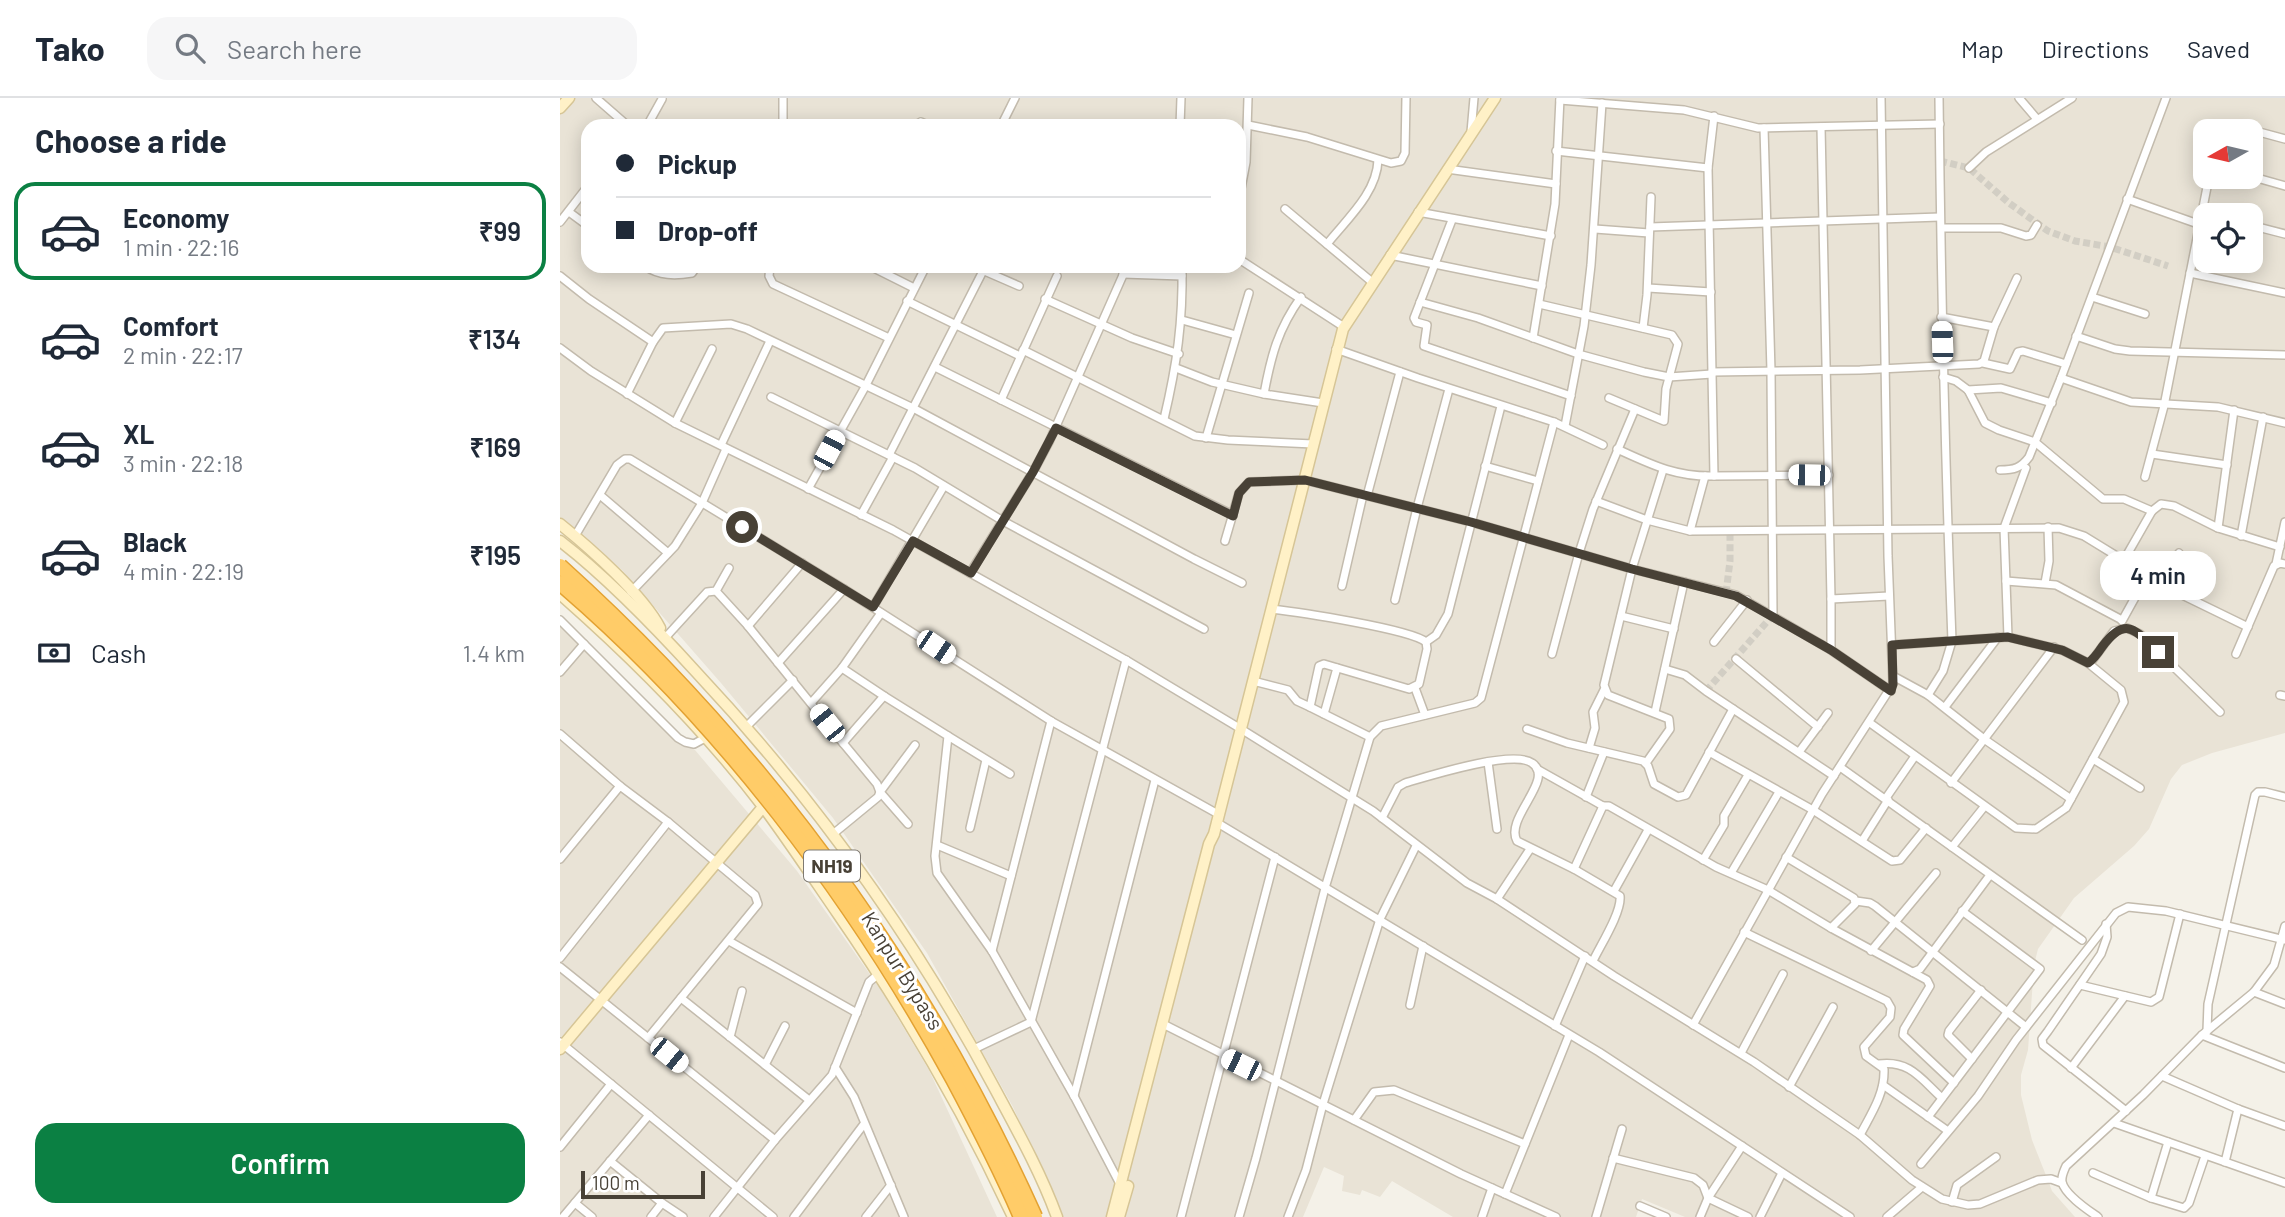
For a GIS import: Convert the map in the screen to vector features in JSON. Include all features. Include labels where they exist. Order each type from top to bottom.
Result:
[{"type":"highway","name":"Kanpur Bypass","points":[[560,566],[645,646],[716,721],[819,847],[872,921],[932,1016],[989,1119],[1035,1217]]},
{"type":"highway","name":"Kanpur Bypass","points":[[560,583],[609,628],[705,727],[775,810],[839,894],[927,1031],[978,1126],[1021,1217]]},
{"type":"street","points":[[560,108],[569,98]]},
{"type":"street","points":[[596,98],[620,119]]},
{"type":"street","points":[[783,98],[783,119]]},
{"type":"street","points":[[1004,119],[1015,98]]},
{"type":"street","points":[[1180,119],[1181,98]]},
{"type":"street","points":[[1245,119],[1248,98]]},
{"type":"street","points":[[1246,131],[1329,144],[1396,163],[1403,158],[1406,98]]},
{"type":"street","points":[[1471,135],[1474,98]]},
{"type":"street","points":[[1119,1217],[1166,1025],[1216,843],[1214,834],[1217,818],[1305,480],[1336,349],[1344,327],[1372,282],[1495,98]]},
{"type":"street","points":[[1693,1025],[1813,810],[1891,691],[1893,676],[1889,596],[1881,98]]},
{"type":"street","points":[[1928,695],[1943,671],[1952,640],[1941,317],[1939,98]]},
{"type":"street","points":[[2019,98],[2037,119]]},
{"type":"street","points":[[1969,168],[1986,152],[2072,98]]},
{"type":"street","points":[[2000,470],[2015,470],[2029,457],[2062,378],[2166,98]]},
{"type":"street","points":[[651,119],[662,99]]},
{"type":"street","points":[[1533,338],[1556,184],[1560,99],[1602,103],[1655,102],[1764,128],[1940,124]]},
{"type":"street","points":[[1565,426],[1585,315],[1595,229],[1602,103]]},
{"type":"street","points":[[1714,116],[1708,168],[1714,476]]},
{"type":"street","points":[[1821,127],[1831,650]]},
{"type":"street","points":[[1764,128],[1771,371],[1773,615]]},
{"type":"street","points":[[2263,133],[2285,139]]},
{"type":"street","points":[[1556,151],[1708,168]]},
{"type":"street","points":[[1327,244],[1371,187],[1378,173],[1378,160]]},
{"type":"street","points":[[1447,169],[1556,184]]},
{"type":"street","points":[[2263,180],[2285,186]]},
{"type":"street","points":[[560,222],[581,196]]},
{"type":"street","points":[[1643,328],[1648,288],[1651,197]]},
{"type":"street","points":[[2127,199],[2193,222]]},
{"type":"street","points":[[1285,209],[1372,282]]},
{"type":"street","points":[[569,212],[581,221]]},
{"type":"street","points":[[1418,212],[1550,236]]},
{"type":"street","points":[[1595,229],[1650,230],[1940,217]]},
{"type":"street","points":[[1452,220],[1414,318],[1416,322],[1427,325],[1423,342],[1426,348],[1571,396]]},
{"type":"street","points":[[1942,229],[2001,229],[2026,236],[2031,235],[2037,225]]},
{"type":"street","points":[[2263,228],[2285,234]]},
{"type":"street","points":[[1390,255],[1542,286]]},
{"type":"street","points":[[2145,477],[2164,406],[2193,260]]},
{"type":"street","points":[[1246,263],[1344,327]]},
{"type":"street","points":[[657,273],[692,273]]},
{"type":"street","points":[[769,273],[774,284],[889,338]]},
{"type":"street","points":[[884,273],[914,288]]},
{"type":"street","points":[[808,489],[865,387],[922,273]]},
{"type":"street","points":[[861,515],[982,273]]},
{"type":"street","points":[[988,273],[1019,286]]},
{"type":"street","points":[[971,573],[1033,472],[1056,428],[1122,273]]},
{"type":"street","points":[[1157,273],[1182,276],[1179,354],[1164,419]]},
{"type":"street","points":[[2190,273],[2285,292]]},
{"type":"street","points":[[560,276],[653,342]]},
{"type":"street","points":[[1000,400],[1057,276]]},
{"type":"street","points":[[1983,363],[1994,327],[2017,278]]},
{"type":"street","points":[[1648,288],[1711,292]]},
{"type":"street","points":[[1206,438],[1249,293]]},
{"type":"street","points":[[1264,394],[1279,334],[1301,297]]},
{"type":"street","points":[[2092,297],[2145,314]]},
{"type":"street","points":[[1045,299],[1101,325],[1179,354]]},
{"type":"street","points":[[907,301],[957,326],[1079,376],[1195,436],[1313,444]]},
{"type":"street","points":[[1420,302],[1478,317],[1578,354],[1669,377],[1983,363],[2010,369],[2018,352],[2023,351],[2066,364]]},
{"type":"street","points":[[1539,304],[1676,338],[1678,344],[1669,377],[1664,421],[1609,398]]},
{"type":"street","points":[[1941,317],[1994,327]]},
{"type":"street","points":[[1182,320],[1236,335]]},
{"type":"street","points":[[627,394],[663,328],[731,324],[747,329],[913,408],[1242,583]]},
{"type":"street","points":[[2076,336],[2115,349],[2285,355]]},
{"type":"street","points":[[631,592],[668,553],[702,503],[770,341]]},
{"type":"street","points":[[560,348],[627,394],[676,422],[913,541],[1125,660],[1241,729],[1382,818],[1467,883],[1497,899],[1741,1053],[1860,1135],[1887,1160],[1922,1186],[1952,1202],[1980,1204],[2038,1180],[2062,1182]]},
{"type":"street","points":[[676,422],[712,349]]},
{"type":"street","points":[[1336,349],[1554,422],[1603,445]]},
{"type":"street","points":[[935,367],[1233,516]]},
{"type":"street","points":[[1176,368],[1222,385],[1323,403]]},
{"type":"street","points":[[1342,586],[1400,372]]},
{"type":"street","points":[[1943,377],[1956,381],[1968,390],[1985,423],[2035,442],[2103,499],[2124,499],[2152,510]]},
{"type":"street","points":[[2062,378],[2113,397],[2164,406],[2194,405],[2234,410],[2285,423]]},
{"type":"street","points":[[1968,390],[2000,387],[2052,403]]},
{"type":"street","points":[[1395,600],[1449,389]]},
{"type":"street","points":[[771,397],[891,456],[1003,521],[1204,629]]},
{"type":"street","points":[[1426,642],[1436,635],[1448,614],[1501,406]]},
{"type":"street","points":[[1552,654],[1578,553],[1596,501],[1635,409]]},
{"type":"street","points":[[2218,528],[2234,410]]},
{"type":"street","points":[[2241,536],[2263,417]]},
{"type":"street","points":[[1238,1217],[1325,888],[1370,737],[1381,726],[1475,703],[1481,698],[1554,422]]},
{"type":"street","points":[[1617,449],[1663,470],[1705,476],[1829,475]]},
{"type":"street","points":[[2152,454],[2227,465]]},
{"type":"street","points":[[575,537],[617,465],[630,459],[873,607],[1051,721],[1217,818],[1325,888],[1555,1026],[1850,1217]]},
{"type":"street","points":[[1485,467],[1538,481]]},
{"type":"street","points":[[2008,637],[2004,528],[2026,468]]},
{"type":"street","points":[[1589,748],[1594,733],[1593,712],[1604,691],[1632,569],[1663,470]]},
{"type":"street","points":[[1690,531],[1705,476]]},
{"type":"street","points":[[1225,541],[1239,493],[1249,482],[1305,480],[1471,522],[1747,600],[1831,650],[1891,691]]},
{"type":"street","points":[[873,607],[944,486]]},
{"type":"street","points":[[600,495],[668,553]]},
{"type":"street","points":[[1596,501],[1647,520],[1690,531],[2048,527],[2071,531],[2084,536],[2194,602],[2248,627]]},
{"type":"street","points":[[2124,560],[2152,510],[2167,503],[2218,528],[2280,547]]},
{"type":"street","points":[[2236,654],[2276,564],[2285,522]]},
{"type":"street","points":[[560,524],[631,592],[654,618],[663,636]]},
{"type":"street","points":[[2045,583],[2049,561],[2048,527]]},
{"type":"street","points":[[560,541],[663,636],[747,726],[833,834],[913,949],[974,1049],[1010,1117],[1057,1217]]},
{"type":"street","points":[[2159,582],[2179,553]]},
{"type":"street","points":[[748,626],[802,563]]},
{"type":"street","points":[[2276,564],[2285,564]]},
{"type":"street","points":[[716,591],[729,568]]},
{"type":"street","points":[[2120,628],[2148,574]]},
{"type":"street","points":[[2006,581],[2045,583],[2067,590],[2122,620]]},
{"type":"street","points":[[1655,712],[1684,582]]},
{"type":"street","points":[[778,663],[844,589]]},
{"type":"street","points":[[663,636],[707,592],[716,591]]},
{"type":"street","points":[[716,591],[793,680],[908,824]]},
{"type":"street","points":[[560,594],[616,644],[705,738],[763,807],[879,973],[920,1038],[979,1144],[1013,1217]]},
{"type":"street","points":[[1831,599],[1889,596]]},
{"type":"street","points":[[1714,642],[1747,600]]},
{"type":"street","points":[[1271,609],[1395,632],[1421,638],[1426,642],[1427,649],[1419,684],[1415,688],[1409,689],[1324,664],[1319,666],[1310,707]]},
{"type":"street","points":[[811,703],[842,668],[881,613]]},
{"type":"street","points":[[1621,616],[1674,629]]},
{"type":"street","points":[[560,620],[678,738],[694,744],[705,738]]},
{"type":"street","points":[[2088,663],[2114,631],[2127,628],[2140,634],[2220,712]]},
{"type":"street","points":[[1945,707],[1998,637]]},
{"type":"street","points":[[1870,723],[1984,807],[2016,828],[2026,830],[2042,826],[2059,814],[2071,799],[2124,702],[2116,684],[2088,663],[2054,647],[2008,637],[1892,645]]},
{"type":"street","points":[[560,672],[584,644]]},
{"type":"street","points":[[1951,783],[2054,647]]},
{"type":"street","points":[[1736,659],[1818,727]]},
{"type":"street","points":[[974,1049],[1031,1021],[1125,660]]},
{"type":"street","points":[[842,668],[1010,774]]},
{"type":"street","points":[[1324,714],[1337,668]]},
{"type":"street","points":[[1665,668],[1685,675],[1834,776]]},
{"type":"street","points":[[1893,676],[1928,695],[1984,739],[2071,799]]},
{"type":"street","points":[[747,726],[793,680]]},
{"type":"street","points":[[1253,681],[1289,690],[1297,701],[1370,737]]},
{"type":"street","points":[[1415,688],[1425,715]]},
{"type":"street","points":[[1604,691],[1612,698],[1666,716],[1671,724],[1646,763]]},
{"type":"street","points":[[843,743],[884,696]]},
{"type":"street","points":[[1646,763],[1654,784],[1678,797],[1686,795],[1733,709]]},
{"type":"street","points":[[1799,752],[1828,713]]},
{"type":"street","points":[[992,951],[1051,721]]},
{"type":"street","points":[[1527,729],[1646,763]]},
{"type":"street","points":[[560,734],[758,900],[758,904],[729,941],[648,1038]]},
{"type":"street","points":[[948,736],[935,856],[937,873],[992,951],[1124,1188]]},
{"type":"street","points":[[833,834],[878,797],[915,745]]},
{"type":"street","points":[[1586,797],[1604,752]]},
{"type":"street","points":[[1709,752],[1813,810],[1896,861],[1900,860],[1926,828]]},
{"type":"street","points":[[1862,841],[1915,756]]},
{"type":"street","points":[[1382,818],[1398,788],[1405,783],[1488,762],[1517,758],[1532,762],[1538,769],[1586,797],[1603,806],[1609,806],[1703,860],[1768,890],[1830,928],[1927,980],[1930,986],[1904,1028],[1903,1035],[1954,1083]]},
{"type":"street","points":[[2093,759],[2140,788]]},
{"type":"street","points":[[970,828],[986,760]]},
{"type":"street","points":[[1488,762],[1497,830]]},
{"type":"street","points":[[1840,767],[2082,940]]},
{"type":"street","points":[[1538,769],[1538,780],[1514,825],[1517,841],[1574,869],[1620,896],[1621,901],[1592,961]]},
{"type":"street","points":[[1703,860],[1724,825],[1724,816],[1748,775]]},
{"type":"street","points":[[1074,1096],[1154,780]]},
{"type":"street","points":[[560,859],[620,786]]},
{"type":"street","points":[[1731,873],[1779,792]]},
{"type":"street","points":[[2205,1033],[2208,1004],[2255,795],[2265,792],[2285,797]]},
{"type":"street","points":[[1574,869],[1603,806]]},
{"type":"street","points":[[763,807],[561,1045],[773,1217]]},
{"type":"street","points":[[1951,847],[1984,807]]},
{"type":"street","points":[[560,958],[667,822]]},
{"type":"street","points":[[1614,891],[1648,830]]},
{"type":"street","points":[[937,845],[1011,876]]},
{"type":"street","points":[[1288,1217],[1306,1170],[1323,1104],[1380,919],[1416,846]]},
{"type":"street","points":[[1497,899],[1530,849]]},
{"type":"street","points":[[1181,1217],[1275,857]]},
{"type":"street","points":[[1786,858],[1856,901],[1870,903],[2026,1027]]},
{"type":"street","points":[[1871,951],[1936,873]]},
{"type":"street","points":[[1913,972],[1920,969],[1990,876]]},
{"type":"street","points":[[1830,928],[1856,901]]},
{"type":"street","points":[[1921,1164],[1978,1096],[2026,1027],[2116,913],[2129,907],[2180,914],[2284,939]]},
{"type":"street","points":[[1928,1117],[2040,969],[1962,911]]},
{"type":"street","points":[[2080,985],[2151,1002],[2159,997],[2180,914]]},
{"type":"street","points":[[2106,924],[2107,937],[2101,954],[2042,1040],[2045,1047],[2126,1111]]},
{"type":"street","points":[[2098,1217],[2068,1192],[2062,1182],[2062,1173],[2066,1166],[2205,1033],[2254,992],[2271,971],[2284,939],[2285,926]]},
{"type":"street","points":[[1744,932],[1887,1001],[1892,1013],[1864,1047],[1866,1056],[1884,1069],[1881,1094],[1860,1135]]},
{"type":"street","points":[[729,941],[857,1013]]},
{"type":"street","points":[[1410,1004],[1423,946]]},
{"type":"street","points":[[715,1217],[775,1140],[832,1075],[869,982],[913,949]]},
{"type":"street","points":[[1555,1026],[1585,956]]},
{"type":"street","points":[[560,967],[775,1140]]},
{"type":"street","points":[[1741,1053],[1783,974]]},
{"type":"street","points":[[1972,1059],[1948,1035],[1948,1031],[1981,990]]},
{"type":"street","points":[[730,1037],[742,991]]},
{"type":"street","points":[[2254,992],[2285,1004]]},
{"type":"street","points":[[2071,1068],[2125,996]]},
{"type":"street","points":[[681,998],[809,1100]]},
{"type":"street","points":[[1789,1087],[1833,1007]]},
{"type":"street","points":[[1166,1025],[1492,1188],[1556,1217]]},
{"type":"street","points":[[765,1065],[785,1026]]},
{"type":"street","points":[[2205,1033],[2285,1068]]},
{"type":"street","points":[[1505,1194],[1569,1035]]},
{"type":"street","points":[[1879,1064],[1900,1063],[1910,1068],[1942,1098]]},
{"type":"street","points":[[835,1067],[854,1097],[904,1217]]},
{"type":"street","points":[[2162,1076],[2285,1126]]},
{"type":"street","points":[[560,1147],[611,1084]]},
{"type":"street","points":[[1883,1085],[1948,1131]]},
{"type":"street","points":[[1354,1120],[1374,1092],[1394,1090],[1525,1144]]},
{"type":"street","points":[[2225,1163],[2238,1109]]},
{"type":"street","points":[[563,1217],[649,1115]]},
{"type":"street","points":[[2113,1123],[2285,1183]]},
{"type":"street","points":[[794,1217],[864,1124]]},
{"type":"street","points":[[1596,1217],[1622,1129]]},
{"type":"street","points":[[2151,1198],[2168,1142]]},
{"type":"street","points":[[1700,1217],[1708,1198],[1742,1146]]},
{"type":"street","points":[[2093,1173],[2178,1208],[2187,1206],[2205,1156]]},
{"type":"street","points":[[1952,1202],[1957,1185],[1996,1157]]},
{"type":"street","points":[[1613,1158],[1695,1178],[1703,1185],[1708,1198],[1717,1205],[1748,1217]]},
{"type":"street","points":[[610,1161],[683,1217]]},
{"type":"street","points":[[1760,1217],[1782,1173]]},
{"type":"street","points":[[866,1217],[891,1185]]},
{"type":"street","points":[[1887,1217],[1922,1186]]},
{"type":"street","points":[[1112,1217],[1124,1188]]},
{"type":"street","points":[[1482,1217],[1492,1188]]},
{"type":"street","points":[[575,1203],[592,1217]]},
{"type":"street","points":[[651,1217],[662,1203]]},
{"type":"street","points":[[1640,1206],[1666,1217]]},
{"type":"shaded area","points":[[560,98],[2285,98],[2285,733],[2212,753],[2182,765],[2171,779],[2149,829],[2134,846],[2074,898],[2038,949],[2034,965],[2028,1050],[2021,1075],[2021,1095],[2032,1140],[2052,1191],[2075,1217],[1685,1217],[1642,1199],[1636,1217],[1453,1217],[1392,1181],[1380,1197],[1362,1190],[1360,1195],[1342,1191],[1344,1176],[1324,1167],[1303,1217],[1062,1217],[1013,1107],[927,953],[833,818],[721,683],[622,570],[560,518]]},
{"type":"shaded area","points":[[560,619],[678,740],[695,750],[797,871],[881,990],[929,1070],[997,1217],[560,1217]]},
{"type":"tunnel","points":[[1940,161],[1969,168],[2009,203],[2048,231],[2168,266]]},
{"type":"tunnel","points":[[1726,593],[1730,531]]},
{"type":"tunnel","points":[[1706,691],[1773,615]]},
{"type":"route","points":[[742,527],[873,607],[913,541],[971,573],[1033,472],[1056,428],[1233,516],[1239,493],[1249,482],[1305,480],[1471,522],[1736,596],[1831,650],[1891,691],[1892,645],[2008,637],[2044,644],[2088,663],[2114,631],[2127,628],[2140,634],[2158,652]]}]
